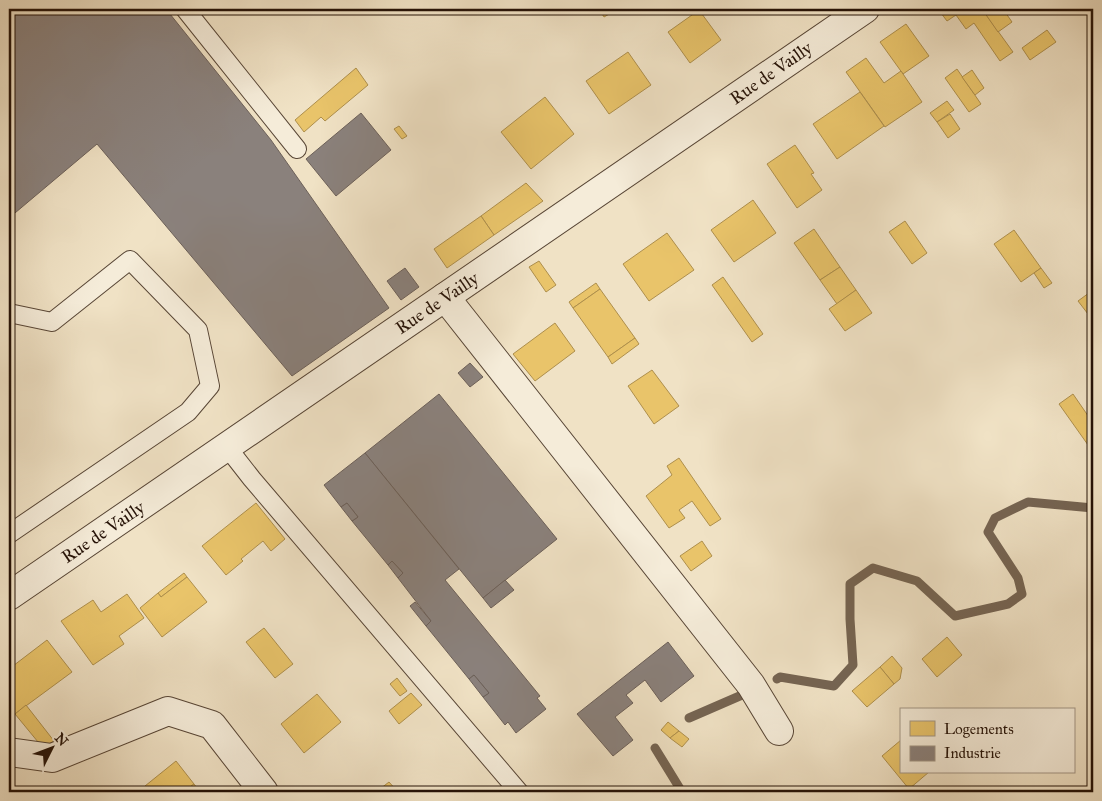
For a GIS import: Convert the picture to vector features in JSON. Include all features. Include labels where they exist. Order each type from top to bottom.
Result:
[{"type":"street","name":"Rue de Vailly","points":[[9,596],[865,9]]},
{"type":"street","points":[[445,297],[751,685],[780,731]]},
{"type":"street","points":[[9,752],[52,758],[168,711],[212,725],[264,792]]},
{"type":"lane","points":[[184,9],[297,149]]},
{"type":"lane","points":[[9,313],[52,322],[130,260],[198,330],[210,386],[188,412],[9,534]]},
{"type":"lane","points":[[227,447],[252,479],[519,792]]},
{"type":"building: Logements","points":[[599,9],[618,9],[604,17]]},
{"type":"building: Logements","points":[[938,9],[982,9],[1013,52],[1000,61],[974,23],[966,29],[956,15],[947,21]]},
{"type":"building: Logements","points":[[982,9],[1003,9],[1012,22],[998,32]]},
{"type":"building: Logements","points":[[699,10],[721,40],[690,63],[668,32]]},
{"type":"building: Logements","points":[[906,24],[929,56],[903,74],[880,42]]},
{"type":"building: Logements","points":[[1047,30],[1056,42],[1030,60],[1022,48]]},
{"type":"building: Logements","points":[[628,52],[651,85],[609,114],[586,81]]},
{"type":"building: Logements","points":[[866,58],[884,83],[901,71],[922,102],[885,127],[846,72]]},
{"type":"building: Logements","points":[[356,68],[368,85],[325,121],[321,117],[304,132],[295,120]]},
{"type":"building: Logements","points":[[957,69],[981,104],[969,112],[945,78]]},
{"type":"building: Logements","points":[[972,70],[984,88],[975,95],[962,77]]},
{"type":"building: Logements","points":[[860,92],[884,126],[837,159],[813,124]]},
{"type":"building: Logements","points":[[545,97],[574,134],[531,169],[501,132]]},
{"type":"building: Logements","points":[[947,101],[954,110],[937,122],[930,113]]},
{"type":"building: Logements","points":[[950,114],[960,129],[948,138],[937,122]]},
{"type":"building: Logements","points":[[399,126],[407,136],[402,139],[394,129]]},
{"type":"building: Logements","points":[[795,145],[814,173],[811,174],[822,190],[797,208],[767,164]]},
{"type":"building: Logements","points":[[526,183],[543,201],[494,235],[481,216]]},
{"type":"building: Logements","points":[[753,200],[776,233],[734,262],[711,230]]},
{"type":"building: Logements","points":[[481,216],[494,235],[447,268],[434,249]]},
{"type":"building: Logements","points":[[905,221],[927,253],[912,264],[889,232]]},
{"type":"building: Logements","points":[[814,229],[840,267],[820,280],[794,243]]},
{"type":"building: Logements","points":[[1014,230],[1041,268],[1021,282],[994,244]]},
{"type":"building: Logements","points":[[667,233],[694,270],[649,301],[623,264]]},
{"type":"building: Logements","points":[[539,261],[556,285],[546,292],[529,267]]},
{"type":"building: Logements","points":[[840,267],[856,290],[837,304],[820,280]]},
{"type":"building: Logements","points":[[1041,268],[1052,283],[1044,288],[1034,273]]},
{"type":"building: Logements","points":[[723,277],[763,334],[752,342],[712,285]]},
{"type":"building: Logements","points":[[596,283],[600,289],[573,308],[569,302]]},
{"type":"building: Logements","points":[[600,289],[635,338],[608,357],[573,308]]},
{"type":"building: Logements","points":[[856,290],[872,313],[845,331],[829,309]]},
{"type":"building: Logements","points":[[1093,290],[1093,310],[1088,314],[1078,301]]},
{"type":"building: Logements","points":[[555,323],[575,351],[535,381],[513,354]]},
{"type":"building: Logements","points":[[635,338],[639,344],[612,364],[608,357]]},
{"type":"building: Logements","points":[[652,370],[679,406],[654,424],[628,386]]},
{"type":"building: Logements","points":[[1073,394],[1093,423],[1093,452],[1059,404]]},
{"type":"building: Logements","points":[[679,458],[721,519],[710,526],[692,501],[679,510],[685,518],[669,528],[646,496],[672,475],[667,466]]},
{"type":"building: Logements","points":[[256,503],[285,539],[271,551],[263,541],[241,559],[243,561],[226,575],[202,546]]},
{"type":"building: Logements","points":[[702,541],[712,556],[691,571],[680,556]]},
{"type":"building: Logements","points":[[184,573],[187,577],[161,597],[158,593]]},
{"type":"building: Logements","points":[[187,577],[207,602],[162,637],[140,608],[158,593],[161,597]]},
{"type":"building: Logements","points":[[127,594],[144,618],[119,636],[124,644],[93,665],[61,621],[93,600],[101,612]]},
{"type":"building: Logements","points":[[264,628],[293,664],[275,678],[246,642]]},
{"type":"building: Logements","points":[[947,637],[962,655],[937,677],[922,659]]},
{"type":"building: Logements","points":[[47,640],[72,672],[15,714],[9,706],[9,669]]},
{"type":"building: Logements","points":[[892,656],[902,668],[900,679],[894,684],[880,667]]},
{"type":"building: Logements","points":[[880,667],[894,684],[867,707],[852,691]]},
{"type":"building: Logements","points":[[397,678],[407,691],[400,696],[390,684]]},
{"type":"building: Logements","points":[[411,693],[422,705],[399,724],[389,711]]},
{"type":"building: Logements","points":[[317,694],[341,722],[304,753],[281,724]]},
{"type":"building: Logements","points":[[26,705],[54,741],[43,748],[15,714]]},
{"type":"building: Logements","points":[[668,722],[679,731],[670,738],[661,730]]},
{"type":"building: Logements","points":[[679,731],[689,739],[682,747],[670,738]]},
{"type":"building: Logements","points":[[900,741],[900,774],[927,774],[909,789],[882,756]]},
{"type":"building: Logements","points":[[176,761],[194,784],[183,792],[150,792],[145,786]]},
{"type":"building: Logements","points":[[389,782],[398,792],[376,792]]},
{"type":"building: Logements","points":[[194,784],[200,792],[183,792]]},
{"type":"building: Industrie","points":[[9,9],[166,9],[271,140],[389,308],[292,376],[97,144],[9,218]]},
{"type":"building: Industrie","points":[[361,113],[391,150],[336,196],[306,159]]},
{"type":"building: Industrie","points":[[405,268],[419,287],[401,300],[387,281]]},
{"type":"building: Industrie","points":[[470,363],[483,377],[470,387],[458,373]]},
{"type":"building: Industrie","points":[[439,394],[557,539],[483,598],[365,453]]},
{"type":"building: Industrie","points":[[365,453],[459,569],[445,580],[540,696],[537,698],[546,709],[516,733],[508,722],[505,725],[483,697],[489,693],[474,675],[469,679],[426,626],[431,621],[398,578],[403,573],[392,561],[388,565],[352,521],[358,517],[347,503],[341,507],[324,485]]},
{"type":"building: Industrie","points":[[347,503],[358,517],[352,521],[341,507]]},
{"type":"building: Industrie","points":[[392,561],[403,573],[398,578],[388,565]]},
{"type":"building: Industrie","points":[[505,580],[514,590],[491,608],[483,598]]},
{"type":"building: Industrie","points":[[415,602],[431,621],[426,626],[410,606]]},
{"type":"building: Industrie","points":[[668,642],[694,676],[661,702],[645,680],[626,695],[633,703],[615,717],[633,740],[613,756],[577,714]]},
{"type":"building: Industrie","points":[[474,675],[489,693],[483,697],[469,679]]},
{"type":"waterway","points":[[777,679],[780,677],[834,686],[853,665],[850,584],[873,568],[917,581],[955,616],[1008,604],[1022,594],[1018,578],[988,532],[995,518],[1028,502],[1093,508]]},
{"type":"waterway","points":[[689,718],[742,695]]},
{"type":"waterway","points":[[655,748],[682,792]]}]
